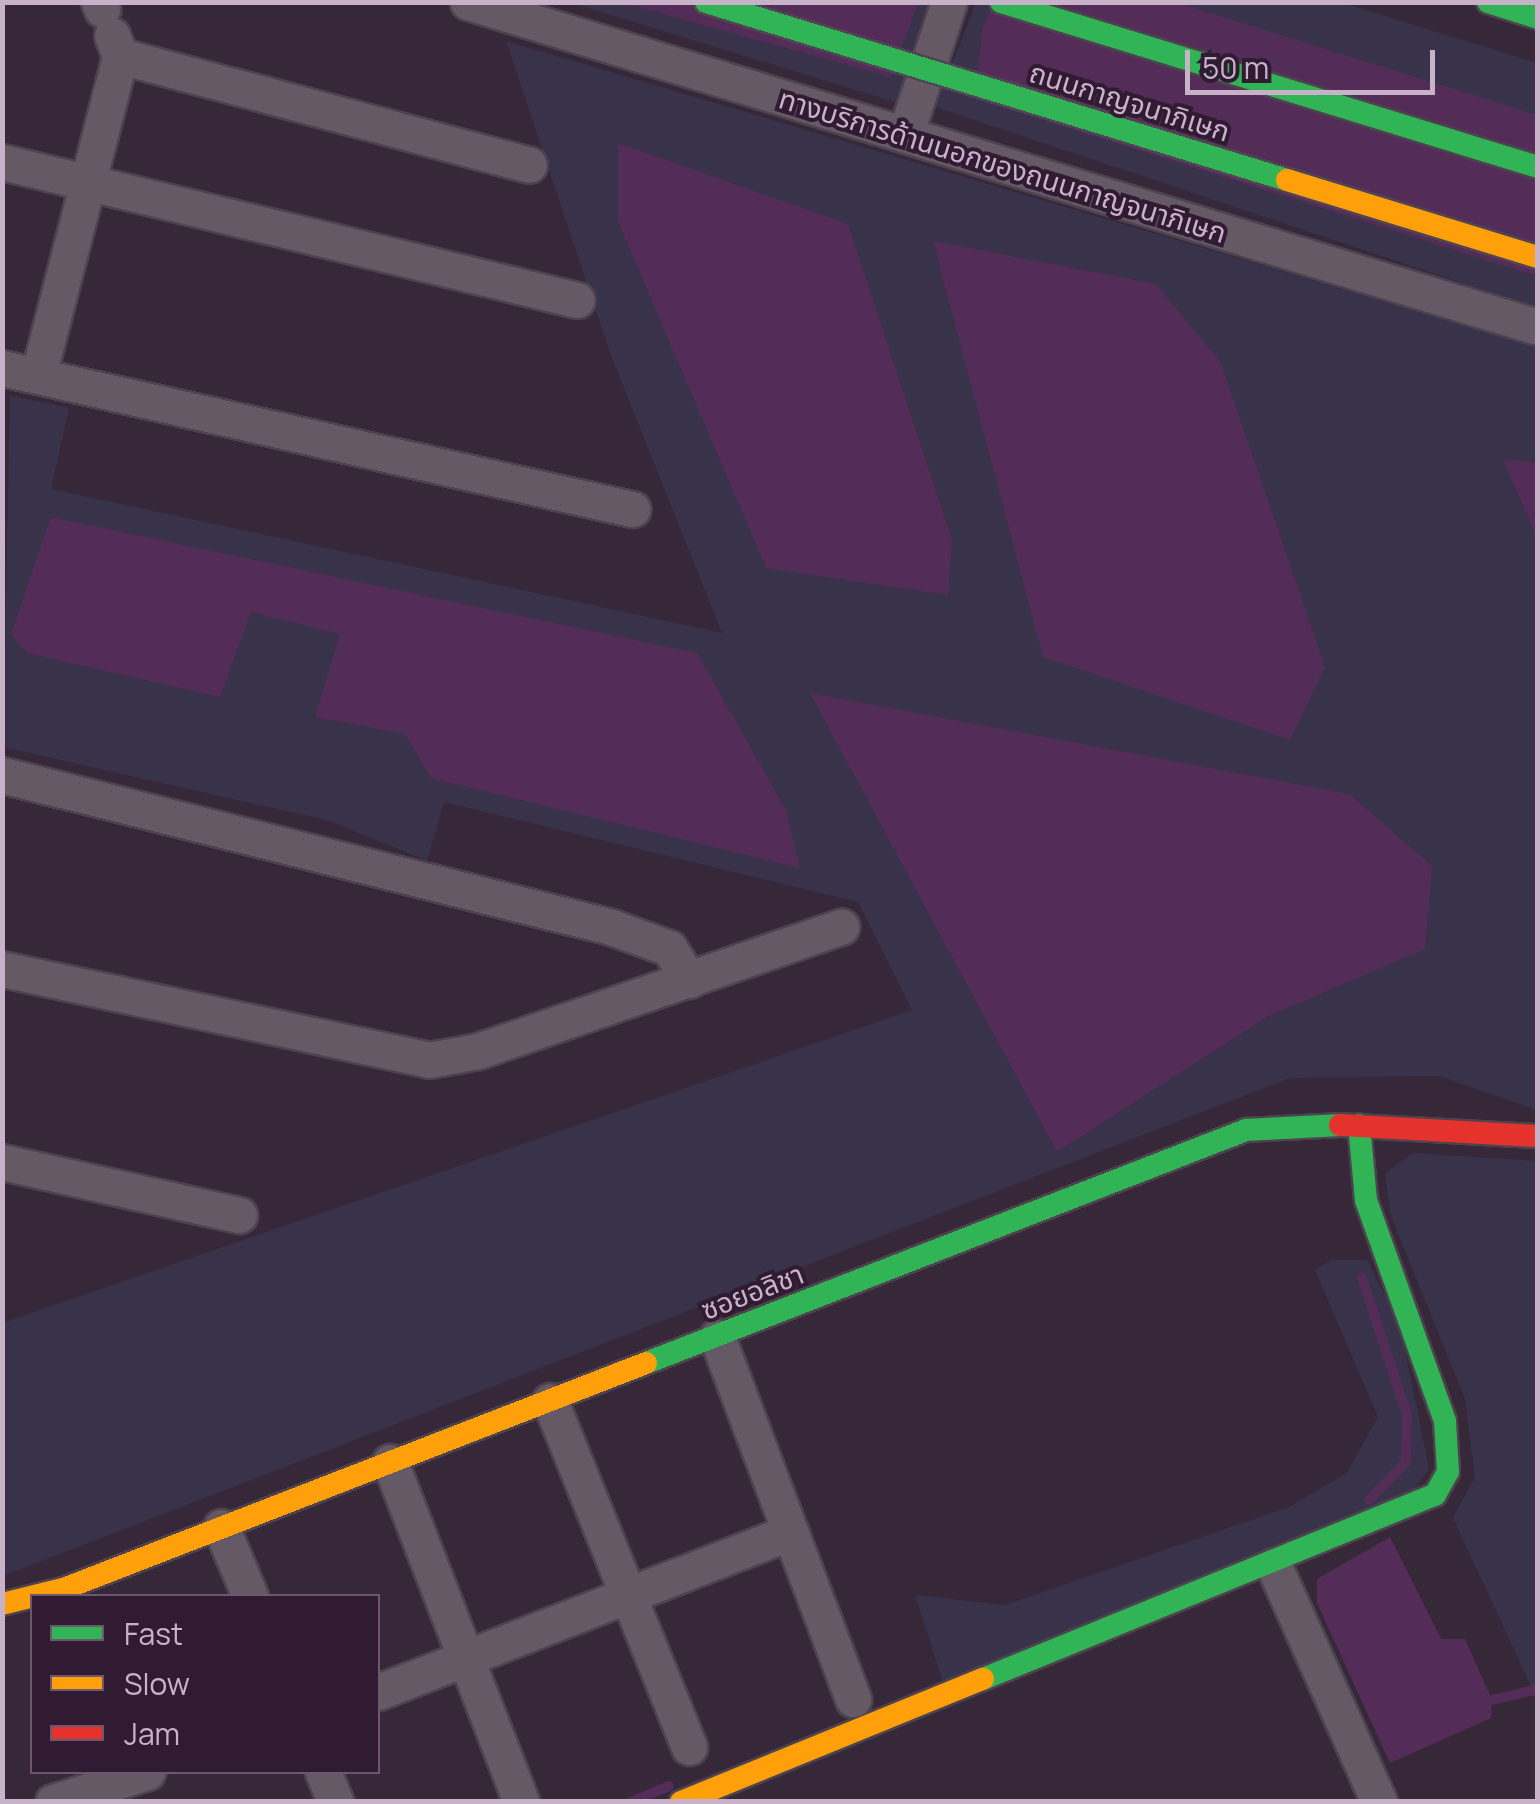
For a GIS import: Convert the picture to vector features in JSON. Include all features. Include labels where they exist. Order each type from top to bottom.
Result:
[{"type":"main road","name":"ถนนกาญจนาภิเษก","points":[[706,2],[1538,258]]},
{"type":"main road","name":"ถนนกาญจนาภิเษก","points":[[1001,2],[1538,168]]},
{"type":"main road","points":[[1488,2],[1538,18]]},
{"type":"main road","points":[[681,1802],[1402,1515],[1435,1495],[1448,1472],[1445,1421],[1366,1200],[1359,1125]]},
{"type":"main road","name":"ซอยอลิชา","points":[[68,1592],[221,1528],[1246,1130],[1359,1125],[1538,1136]]},
{"type":"main road","name":"ซอยอลิชา","points":[[2,1604],[30,1599]]},
{"type":"street","name":"ทางบริการด้านนอกของถนนกาญจนาภิเษก","points":[[468,2],[1538,327]]},
{"type":"street","points":[[906,135],[950,2]]},
{"type":"street","points":[[38,376],[84,181],[108,25],[529,165]]},
{"type":"street","points":[[2,162],[577,300]]},
{"type":"street","points":[[2,368],[632,509]]},
{"type":"street","points":[[2,776],[611,926],[669,948],[689,980]]},
{"type":"street","points":[[2,970],[429,1060],[689,980],[841,926]]},
{"type":"street","points":[[2,1162],[239,1215]]},
{"type":"street","points":[[717,1336],[852,1699]]},
{"type":"street","points":[[550,1401],[688,1747]]},
{"type":"street","points":[[390,1462],[521,1802]]},
{"type":"street","points":[[221,1528],[249,1594]]},
{"type":"street","points":[[380,1691],[790,1532]]},
{"type":"street","points":[[1274,1566],[1379,1802]]},
{"type":"street","points":[[324,1774],[336,1802]]},
{"type":"street","points":[[53,1802],[144,1780]]},
{"type":"shaded area","points":[[1175,2],[1537,115],[1537,276],[976,99],[982,29],[995,3]]},
{"type":"shaded area","points":[[572,3],[933,3],[901,104]]},
{"type":"shaded area","points":[[624,3],[918,3],[891,77]]},
{"type":"shaded area","points":[[976,3],[1343,3],[1537,63],[1537,308],[935,107]]},
{"type":"shaded area","points":[[506,41],[1537,347],[1537,462],[1504,461],[1537,538],[1537,1110],[1439,1076],[1290,1078],[3,1576],[2,1323],[912,1010],[858,902],[444,802],[427,861],[330,821],[3,747],[10,396],[69,408],[51,489],[722,633],[609,350]],"holes":[[[811,693],[1424,949],[1269,1016],[1057,1152]]]},
{"type":"shaded area","points":[[618,143],[848,224],[952,540],[948,595],[766,568],[618,221]]},
{"type":"shaded area","points":[[933,241],[1156,284],[1221,363],[1325,667],[1290,740],[1043,657]]},
{"type":"shaded area","points":[[1503,460],[1537,462],[1537,538]]},
{"type":"shaded area","points":[[51,517],[697,653],[786,810],[800,868],[431,778],[405,734],[315,717],[340,634],[251,612],[220,697],[27,653],[11,634]]},
{"type":"shaded area","points":[[810,693],[1349,794],[1432,866],[1425,949],[1269,1016],[1057,1152]]},
{"type":"shaded area","points":[[1414,1153],[1537,1161],[1537,1699],[1453,1518],[1475,1477],[1465,1399],[1390,1213],[1385,1173]]},
{"type":"shaded area","points":[[1332,1260],[1367,1260],[1400,1325],[1429,1468],[1409,1498],[943,1682],[915,1595],[1005,1605],[1289,1507],[1347,1473],[1378,1417],[1315,1270]]},
{"type":"shaded area","points":[[1390,1537],[1441,1639],[1465,1639],[1492,1700],[1491,1718],[1390,1763],[1317,1603],[1317,1579]]},
{"type":"waterway","points":[[1362,1278],[1407,1415],[1406,1462],[1369,1500]]},
{"type":"waterway","points":[[1492,1700],[1538,1689]]},
{"type":"waterway","points":[[631,1802],[669,1786]]},
{"type":"traffic: fast","points":[[706,2],[1287,180]]},
{"type":"traffic: fast","points":[[1001,2],[1538,167]]},
{"type":"traffic: fast","points":[[1488,2],[1538,18]]},
{"type":"traffic: fast","points":[[646,1363],[1246,1130],[1340,1125]]},
{"type":"traffic: fast","points":[[983,1679],[1435,1495],[1448,1472],[1445,1421],[1366,1200],[1359,1125]]},
{"type":"traffic: slow","points":[[1287,180],[1538,257]]},
{"type":"traffic: slow","points":[[42,1594],[646,1363]]},
{"type":"traffic: slow","points":[[2,1604],[30,1597]]},
{"type":"traffic: slow","points":[[681,1802],[983,1679]]},
{"type":"traffic: jam","points":[[1340,1125],[1538,1136]]}]
